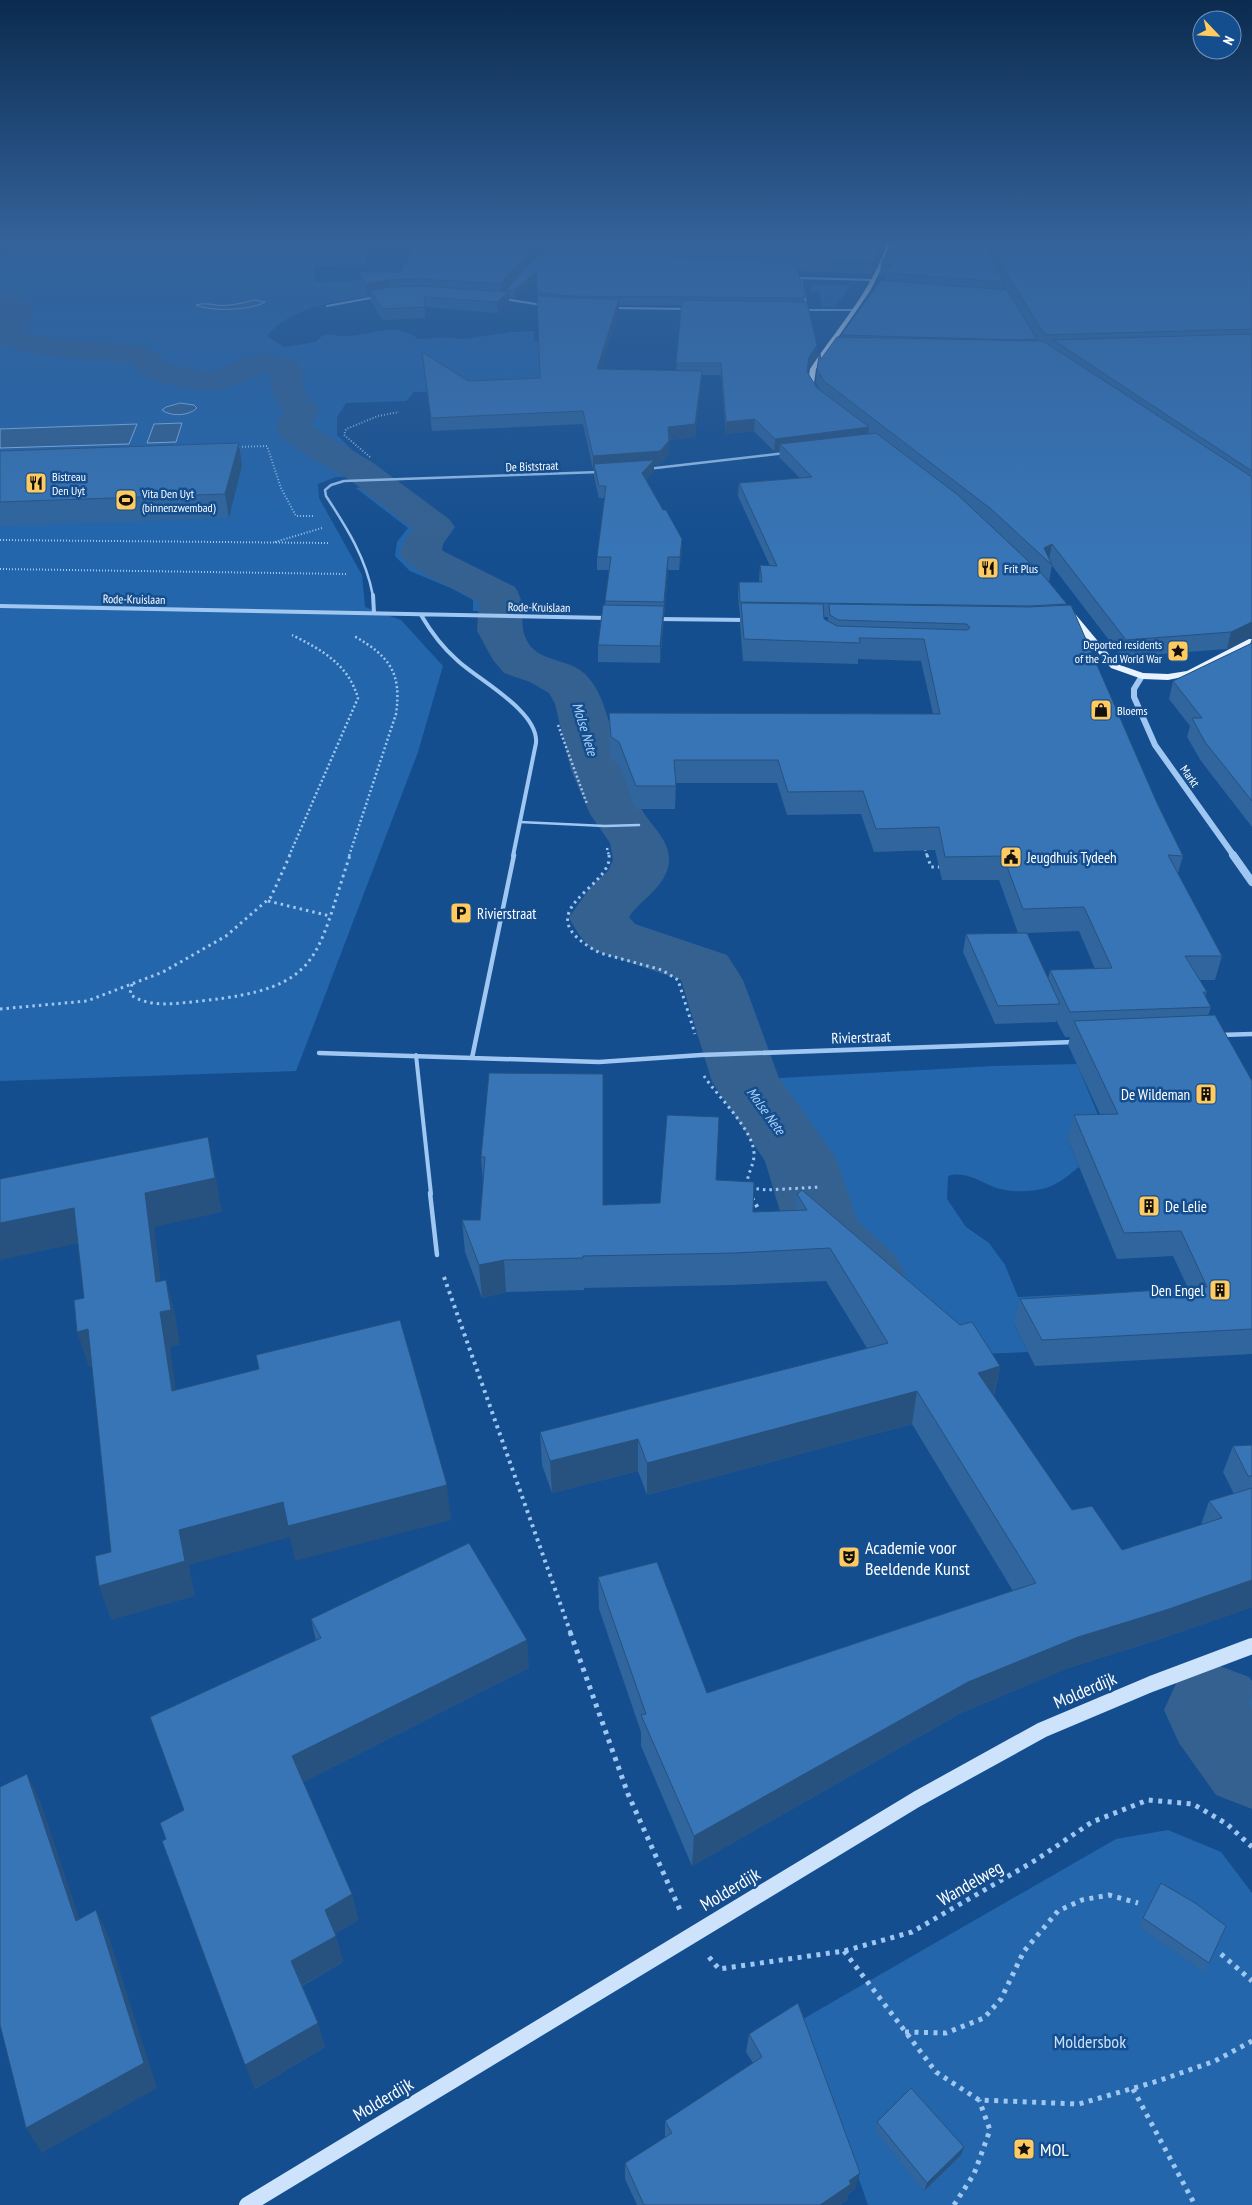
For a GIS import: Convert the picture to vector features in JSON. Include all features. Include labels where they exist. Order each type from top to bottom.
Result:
[{"type":"main road","points":[[824,402],[819,398],[811,383],[813,369],[828,347]]},
{"type":"main road","points":[[1064,607],[1114,666],[1142,676],[1168,677],[1189,673],[1252,641]]},
{"type":"main road","name":"Molderdijk","points":[[247,2205],[917,1799],[1042,1730],[1151,1684],[1252,1646]]},
{"type":"street","points":[[828,347],[835,347]]},
{"type":"street","points":[[640,470],[790,452]]},
{"type":"street","name":"De Biststraat","points":[[374,613],[372,584],[369,574],[356,543],[326,496],[325,490],[331,484],[344,481],[386,479],[602,472]]},
{"type":"street","name":"Rode-Kruislaan","points":[[0,606],[614,618]]},
{"type":"street","points":[[421,615],[430,632],[462,666],[502,695],[525,716],[536,736],[534,756],[472,1058]]},
{"type":"street","points":[[654,618],[754,620]]},
{"type":"street","name":"Markt","points":[[1142,676],[1134,689],[1134,697],[1155,745],[1252,882]]},
{"type":"street","points":[[1214,1036],[1252,1034]]},
{"type":"street","name":"Rivierstraat","points":[[319,1053],[600,1062],[701,1055],[1080,1041]]},
{"type":"lane","points":[[520,822],[604,826],[639,825]]},
{"type":"lane","points":[[416,1055],[437,1255]]},
{"type":"path","points":[[370,458],[344,435],[346,429],[378,416],[399,412]]},
{"type":"path","points":[[228,447],[267,446],[281,488],[296,516],[338,516]]},
{"type":"path","points":[[272,543],[301,533],[344,523]]},
{"type":"path","points":[[0,540],[356,543]]},
{"type":"path","points":[[0,569],[369,574]]},
{"type":"path","points":[[0,1009],[88,1001],[162,972],[226,936],[271,897],[358,698],[355,683],[339,663],[319,648],[285,632]]},
{"type":"path","points":[[132,984],[130,994],[141,1002],[177,1003],[230,997],[279,984],[292,979],[304,970],[323,936],[330,916],[396,714],[400,695],[396,674],[389,662],[379,652],[352,634]]},
{"type":"path","points":[[924,843],[931,867],[939,867]]},
{"type":"path","points":[[268,900],[330,916]]},
{"type":"path","points":[[701,1055],[702,1073],[713,1091],[736,1116],[750,1140],[754,1155],[746,1174],[747,1188],[758,1208]]},
{"type":"path","points":[[747,1188],[798,1189],[820,1187]]},
{"type":"path","points":[[437,1255],[464,1338],[628,1794],[691,1936]]},
{"type":"path","name":"Wandelweg","points":[[691,1936],[719,1969],[844,1951],[912,1932],[1036,1860],[1092,1822],[1148,1800],[1192,1804],[1227,1824],[1252,1848]]},
{"type":"path","points":[[904,2032],[946,2033],[984,2018],[1001,1999],[1024,1951],[1039,1931],[1058,1912],[1082,1900],[1109,1894],[1138,1903]]},
{"type":"path","points":[[844,1951],[936,2072],[979,2100],[1079,2104],[1133,2089],[1215,2061],[1252,2041]]},
{"type":"path","points":[[1221,1954],[1252,1981]]},
{"type":"path","points":[[1133,2089],[1195,2205]]},
{"type":"path","points":[[954,2205],[974,2174],[990,2130],[979,2100]]},
{"type":"green space","points":[[0,346],[551,346],[553,388],[414,392],[406,401],[346,403],[337,417],[337,435],[364,462],[359,477],[336,477],[318,484],[319,498],[362,575],[365,607],[401,620],[443,666],[418,752],[296,1071],[0,1081]]},
{"type":"green space","points":[[381,485],[435,527],[423,543],[422,553],[440,567],[500,596],[501,611],[473,611],[473,600],[453,589],[410,571],[395,556],[397,542],[408,528],[356,488]]},
{"type":"green space","points":[[1077,1064],[1108,1139],[1068,1140],[1079,1167],[1063,1180],[1051,1186],[1029,1191],[1000,1189],[968,1176],[948,1176],[947,1199],[966,1227],[989,1243],[1005,1265],[1018,1297],[1080,1294],[1096,1297],[1014,1324],[1028,1352],[980,1354],[838,1233],[811,1164],[791,1127],[766,1093],[760,1079],[993,1066]]},
{"type":"green space","name":"Moldersbok","points":[[1168,1830],[1221,1852],[1252,1893],[1252,2205],[868,2205],[803,2019],[1116,1839]]},
{"type":"shaded area","points":[[180,403],[194,405],[197,408],[194,411],[180,415],[170,414],[162,410],[166,407]]},
{"type":"shaded area","points":[[182,423],[176,442],[147,443],[154,424]]},
{"type":"shaded area","points":[[137,424],[129,444],[0,448],[0,429]]},
{"type":"building","points":[[539,346],[604,346],[597,369],[702,371],[695,424],[668,427],[669,441],[660,451],[593,456],[583,411],[431,418],[422,352],[468,381],[540,378]]},
{"type":"building","points":[[678,346],[816,346],[809,357],[807,372],[817,388],[869,427],[775,439],[755,419],[726,422],[721,363],[676,363]]},
{"type":"building","points":[[831,346],[1051,346],[1252,477],[1252,622],[1231,632],[1126,640],[1052,544],[1044,548],[1052,565],[991,509],[824,381],[817,369],[820,354],[821,359]]},
{"type":"building","points":[[1062,346],[1252,346],[1252,471]]},
{"type":"building","points":[[876,433],[958,495],[1043,575],[1067,604],[1028,606],[740,602],[739,582],[762,582],[760,565],[777,566],[739,483],[812,477],[780,444]]},
{"type":"building","points":[[239,443],[225,494],[0,502],[0,451]]},
{"type":"building","points":[[654,460],[642,473],[682,539],[680,557],[668,557],[664,602],[605,601],[611,557],[597,557],[606,486],[599,486],[594,464]]},
{"type":"building","points":[[741,603],[823,604],[824,619],[837,626],[967,630],[970,628],[967,624],[838,620],[830,615],[829,604],[1029,607],[1071,605],[1157,803],[1183,856],[1168,855],[1222,956],[1185,956],[1207,992],[1203,992],[1211,1007],[1070,1012],[1050,970],[1112,968],[1084,907],[1023,909],[1003,856],[945,857],[939,827],[876,829],[863,791],[788,792],[778,760],[674,760],[676,786],[636,786],[619,742],[611,737],[609,713],[940,714],[924,639],[859,638],[860,643],[744,639]]},
{"type":"building","points":[[603,605],[664,606],[660,646],[598,645]]},
{"type":"building","points":[[1252,643],[1252,801],[1205,742],[1192,718],[1202,718],[1173,681]]},
{"type":"building","points":[[1027,933],[1060,1004],[998,1006],[966,934]]},
{"type":"building","points":[[1215,1015],[1252,1081],[1252,1329],[1042,1340],[1020,1299],[1207,1287],[1181,1231],[1124,1233],[1074,1115],[1118,1114],[1074,1021]]},
{"type":"building","points":[[489,1073],[603,1074],[603,1205],[660,1203],[667,1115],[719,1117],[716,1180],[754,1182],[753,1212],[807,1210],[797,1194],[802,1190],[960,1325],[972,1322],[1000,1366],[978,1373],[1072,1510],[1092,1506],[1122,1550],[1222,1518],[1209,1501],[1252,1488],[1252,1580],[1166,1610],[1078,1637],[968,1682],[694,1836],[641,1715],[646,1714],[598,1577],[657,1562],[707,1693],[1036,1583],[917,1391],[647,1463],[638,1439],[550,1461],[540,1432],[888,1343],[830,1248],[735,1253],[583,1256],[583,1258],[504,1260],[479,1265],[462,1220],[480,1220],[485,1157],[481,1157]]},
{"type":"building","points":[[208,1137],[215,1178],[145,1193],[156,1282],[166,1280],[171,1310],[160,1312],[172,1391],[259,1369],[256,1355],[400,1320],[447,1485],[288,1526],[283,1502],[179,1530],[185,1561],[99,1586],[95,1556],[111,1552],[88,1329],[77,1332],[74,1300],[84,1298],[74,1208],[0,1223],[0,1179]]},
{"type":"building","points":[[1252,1445],[1252,1476],[1248,1476],[1233,1446]]},
{"type":"building","points":[[469,1543],[527,1640],[292,1756],[352,1894],[325,1910],[336,1936],[291,1961],[318,2023],[245,2065],[162,1841],[166,1839],[160,1823],[184,1810],[150,1717],[321,1638],[311,1619]]},
{"type":"building","points":[[27,1774],[76,1921],[96,1910],[144,2063],[26,2128],[0,2025],[0,1787]]},
{"type":"building","points":[[1161,1883],[1195,1903],[1226,1926],[1209,1963],[1143,1918]]},
{"type":"building","points":[[798,2003],[860,2173],[849,2181],[851,2184],[820,2205],[644,2205],[625,2163],[672,2133],[665,2121],[762,2057],[749,2034]]},
{"type":"building","points":[[911,2088],[964,2147],[927,2183],[877,2122]]},
{"type":"waterway","name":"Molse Nete","points":[[40,346],[137,354],[147,360],[152,368],[159,371],[174,376],[201,380],[214,381],[224,379],[248,367],[265,362],[286,368],[287,391],[292,400],[302,409],[296,418],[293,429],[309,441],[359,470],[435,527],[423,543],[421,553],[439,567],[500,596],[500,631],[509,650],[521,663],[547,672],[568,684],[579,704],[597,770],[617,814],[638,843],[641,860],[634,879],[614,896],[599,917],[604,928],[614,937],[705,968],[712,980],[746,1082],[800,1158],[825,1235],[867,1274]]},
{"type":"waterway","name":"Molse Nete","points":[[1214,1710],[1252,1761]]},
{"type":"place","name":"Bistreau Den Uyt","points":[[36,483]]},
{"type":"place","name":"Vita Den Uyt (binnenzwembad)","points":[[126,500]]},
{"type":"place","name":"Frit Plus","points":[[988,568]]},
{"type":"place","name":"Deported residents of the 2nd World War","points":[[1178,651]]},
{"type":"place","name":"Bloems","points":[[1101,710]]},
{"type":"place","name":"Jeugdhuis Tydeeh","points":[[1011,857]]},
{"type":"place","name":"Rivierstraat","points":[[461,913]]},
{"type":"place","name":"De Wildeman","points":[[1206,1094]]},
{"type":"place","name":"De Lelie","points":[[1149,1206]]},
{"type":"place","name":"Den Engel","points":[[1220,1290]]},
{"type":"place","name":"Academie voor Beeldende Kunst","points":[[849,1557]]},
{"type":"place","name":"MOL","points":[[1024,2149]]}]
